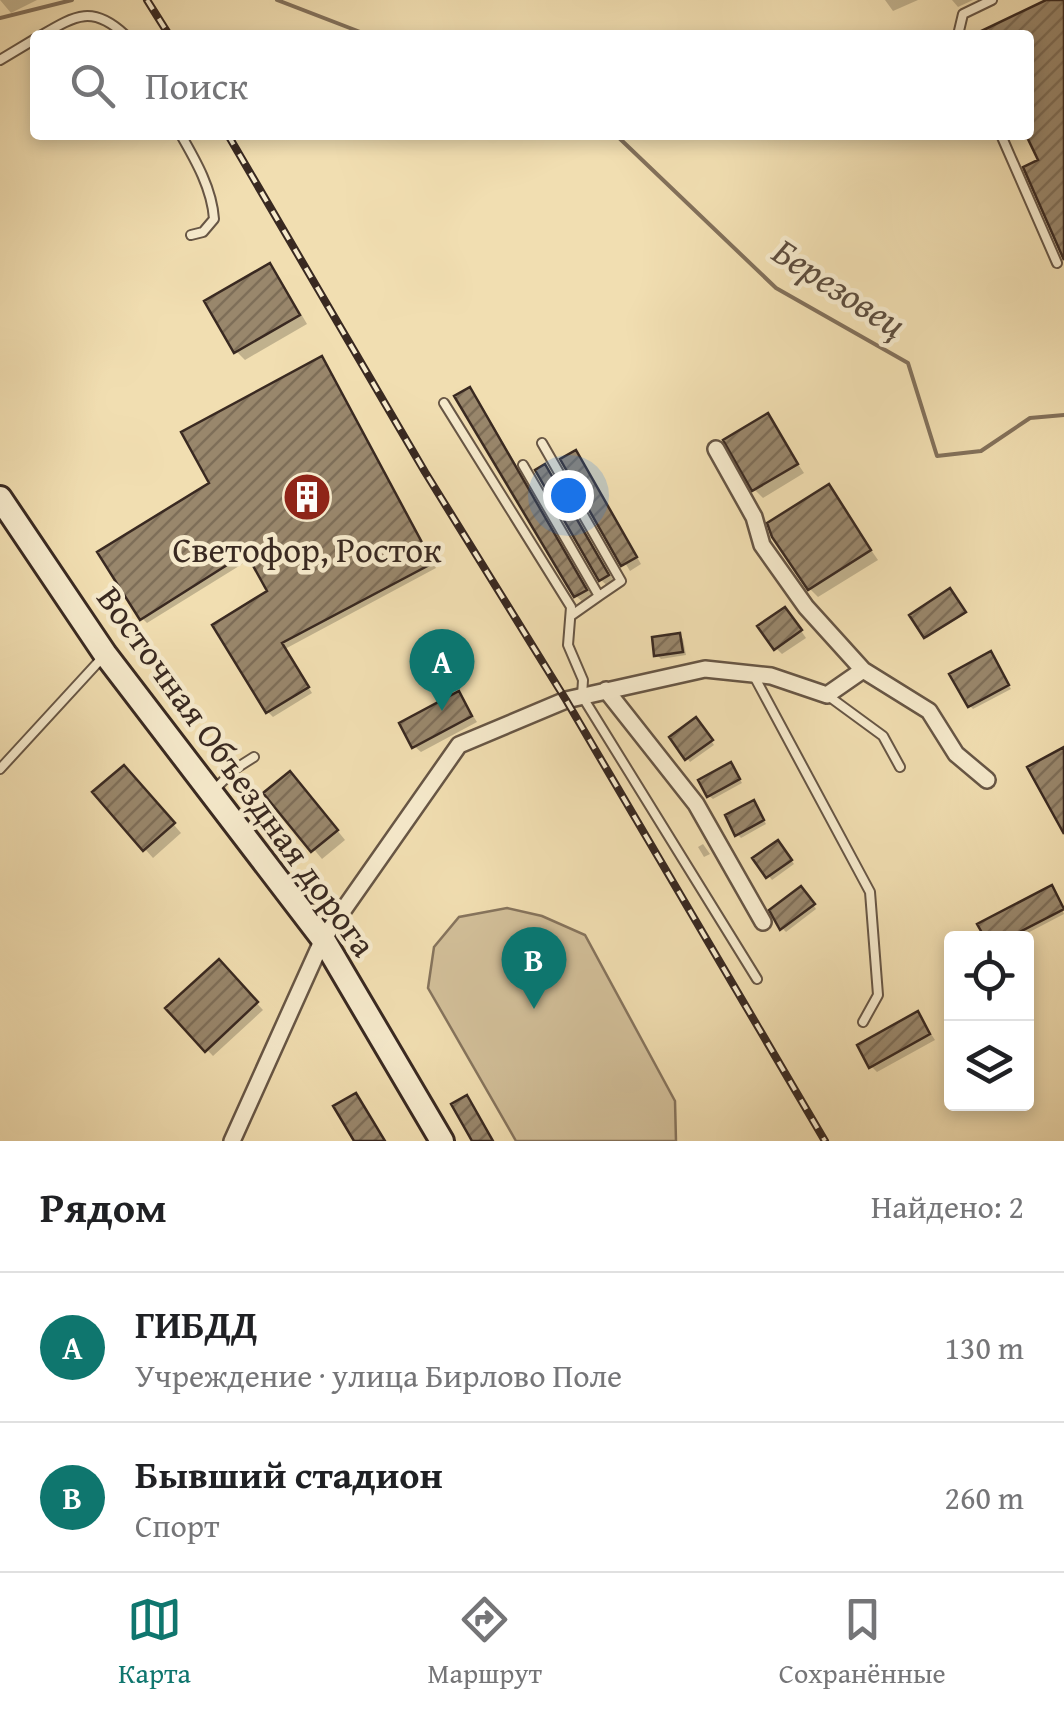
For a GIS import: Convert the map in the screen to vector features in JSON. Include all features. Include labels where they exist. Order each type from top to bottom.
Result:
[{"type":"main road","name":"Восточная Объездная дорога","points":[[0,498],[105,654],[323,940],[442,1141]]},
{"type":"street","points":[[716,449],[754,517],[762,546],[806,608],[863,670],[930,711],[956,754],[987,780]]},
{"type":"street","points":[[232,1141],[323,940],[459,745],[582,696],[705,669],[772,676],[827,695],[863,670]]},
{"type":"street","points":[[606,690],[696,804],[762,922]]},
{"type":"lane","points":[[959,30],[964,14],[992,0]]},
{"type":"lane","points":[[50,30],[74,16],[100,16],[118,30]]},
{"type":"lane","points":[[0,60],[30,42]]},
{"type":"lane","points":[[184,140],[213,203],[214,219],[203,232],[191,234]]},
{"type":"lane","points":[[1003,140],[1057,263]]},
{"type":"lane","points":[[444,403],[571,608],[568,645],[582,680],[582,696],[757,979]]},
{"type":"lane","points":[[542,443],[622,581],[572,615]]},
{"type":"lane","points":[[523,465],[599,596]]},
{"type":"lane","points":[[0,768],[105,654]]},
{"type":"lane","points":[[752,672],[870,892],[878,995],[864,1022]]},
{"type":"lane","points":[[827,695],[883,736],[900,767]]},
{"type":"lane","points":[[211,793],[234,769],[254,756]]},
{"type":"shaded area","points":[[507,908],[542,916],[585,935],[675,1101],[676,1141],[516,1141],[428,988],[434,947],[459,917]]},
{"type":"building","points":[[1046,0],[1064,0],[1064,260],[1023,167],[1038,160],[1028,140],[1034,140],[1034,30],[983,30]]},
{"type":"building","points":[[270,263],[300,315],[234,353],[204,301]]},
{"type":"building","name":"Светофор, Росток","points":[[322,356],[433,563],[282,643],[309,687],[266,713],[212,625],[267,591],[246,553],[140,620],[97,552],[209,483],[181,432]]},
{"type":"building","points":[[470,387],[587,590],[574,597],[454,396]]},
{"type":"building","points":[[768,413],[798,464],[752,491],[723,440]]},
{"type":"building","points":[[576,450],[637,557],[621,566],[560,459]]},
{"type":"building","points":[[545,464],[609,575],[599,581],[535,470]]},
{"type":"building","points":[[829,484],[871,550],[808,590],[772,537],[767,523]]},
{"type":"building","points":[[950,588],[966,612],[924,638],[909,615]]},
{"type":"building","points":[[785,607],[802,630],[774,650],[757,626]]},
{"type":"building","points":[[680,633],[683,652],[654,656],[652,637]]},
{"type":"building","points":[[991,651],[1009,685],[968,707],[949,674]]},
{"type":"building","points":[[459,691],[472,716],[412,748],[399,723]]},
{"type":"building","points":[[696,717],[713,740],[685,760],[669,737]]},
{"type":"building","points":[[1064,747],[1064,834],[1027,767]]},
{"type":"building","points":[[731,762],[740,779],[707,797],[698,780]]},
{"type":"building","points":[[124,765],[175,823],[143,851],[92,792]]},
{"type":"building","points":[[290,771],[338,830],[311,852],[263,793]]},
{"type":"building","points":[[754,800],[764,820],[735,836],[725,815]]},
{"type":"building","points":[[778,840],[792,860],[766,878],[752,858]]},
{"type":"building","points":[[1052,885],[1064,909],[1022,931],[981,931],[977,924]]},
{"type":"building","points":[[801,886],[815,904],[780,930],[769,910]]},
{"type":"building","points":[[219,959],[258,1002],[205,1052],[165,1008]]},
{"type":"building","points":[[918,1011],[930,1034],[869,1068],[857,1045]]},
{"type":"building","points":[[356,1093],[385,1141],[354,1141],[333,1106]]},
{"type":"building","points":[[467,1095],[493,1141],[472,1141],[451,1104]]},
{"type":"waterway","name":"Березовец","points":[[0,18],[72,0]]},
{"type":"waterway","name":"Березовец","points":[[277,0],[355,30]]},
{"type":"waterway","name":"Березовец","points":[[621,140],[776,288],[908,363],[937,456],[981,451],[1030,418],[1064,415]]},
{"type":"railway","points":[[147,0],[166,30]]},
{"type":"railway","points":[[231,140],[825,1141]]},
{"type":"place","name":"Светофор, Росток","points":[[307,497]]},
{"type":"place","name":"ГИБДД","points":[[442,711]]},
{"type":"place","name":"Бывший стадион","points":[[534,1009]]}]
